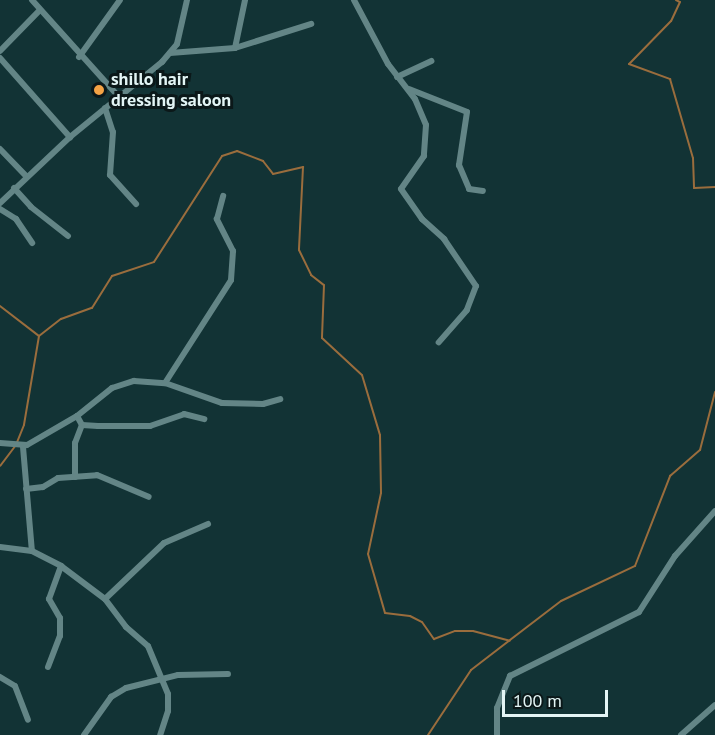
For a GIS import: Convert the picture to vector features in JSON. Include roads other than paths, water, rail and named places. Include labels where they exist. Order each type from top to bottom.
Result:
[{"type":"street","points":[[34,0],[80,57],[118,96]]},
{"type":"street","points":[[80,57],[120,0]]},
{"type":"street","points":[[0,203],[70,136],[170,53],[177,44],[187,0]]},
{"type":"street","points":[[236,48],[245,0]]},
{"type":"street","points":[[354,0],[397,77],[409,89],[426,125],[428,139],[424,156],[400,189],[422,219],[444,239],[476,286],[467,310],[439,342]]},
{"type":"street","points":[[0,51],[40,9]]},
{"type":"street","points":[[170,53],[236,48],[310,24]]},
{"type":"street","points":[[0,58],[70,136]]},
{"type":"street","points":[[397,77],[432,61]]},
{"type":"street","points":[[409,89],[467,112],[459,165],[469,189],[483,191]]},
{"type":"street","points":[[105,108],[113,132],[110,175],[136,204]]},
{"type":"street","points":[[0,149],[26,176]]},
{"type":"street","points":[[14,188],[31,207],[69,236]]},
{"type":"street","points":[[165,383],[231,280],[233,251],[217,219],[223,196]]},
{"type":"street","points":[[0,209],[16,219],[32,243]]},
{"type":"street","points":[[0,443],[23,447],[77,416],[119,384],[145,380],[165,383],[222,404],[263,404],[280,399]]},
{"type":"street","points":[[82,426],[150,426],[184,414],[204,419]]},
{"type":"street","points":[[75,477],[75,443],[82,426],[77,416]]},
{"type":"street","points":[[23,447],[32,551]]},
{"type":"street","points":[[26,489],[43,487],[58,478],[104,476],[149,496]]},
{"type":"street","points":[[497,735],[497,708],[510,676],[639,612],[675,556],[715,511]]},
{"type":"street","points":[[105,599],[164,543],[208,524]]},
{"type":"street","points":[[0,547],[32,551],[61,566],[105,599],[126,627],[148,646],[169,702],[160,735]]},
{"type":"street","points":[[48,667],[60,636],[60,618],[49,598],[61,566]]},
{"type":"street","points":[[84,735],[115,693],[160,678],[228,674]]},
{"type":"street","points":[[0,677],[15,686],[28,720]]},
{"type":"street","points":[[681,735],[715,705]]},
{"type":"waterway","points":[[676,0],[680,2],[671,21],[629,64],[670,79],[693,158],[694,188],[715,187]]},
{"type":"waterway","points":[[39,336],[61,319],[92,308],[112,276],[154,262],[222,156],[237,151],[263,161],[273,174],[303,167],[299,250],[311,275],[324,285],[322,338],[362,375],[380,435],[381,493],[368,554],[385,613],[410,616],[422,622],[434,639],[455,631],[473,631],[510,641]]},
{"type":"waterway","points":[[0,306],[39,336],[24,425],[16,445],[0,466]]},
{"type":"waterway","points":[[428,735],[471,670],[561,601],[635,566],[670,476],[700,450],[715,392]]},
{"type":"place","name":"shillo hair dressing saloon","points":[[99,90]]}]
